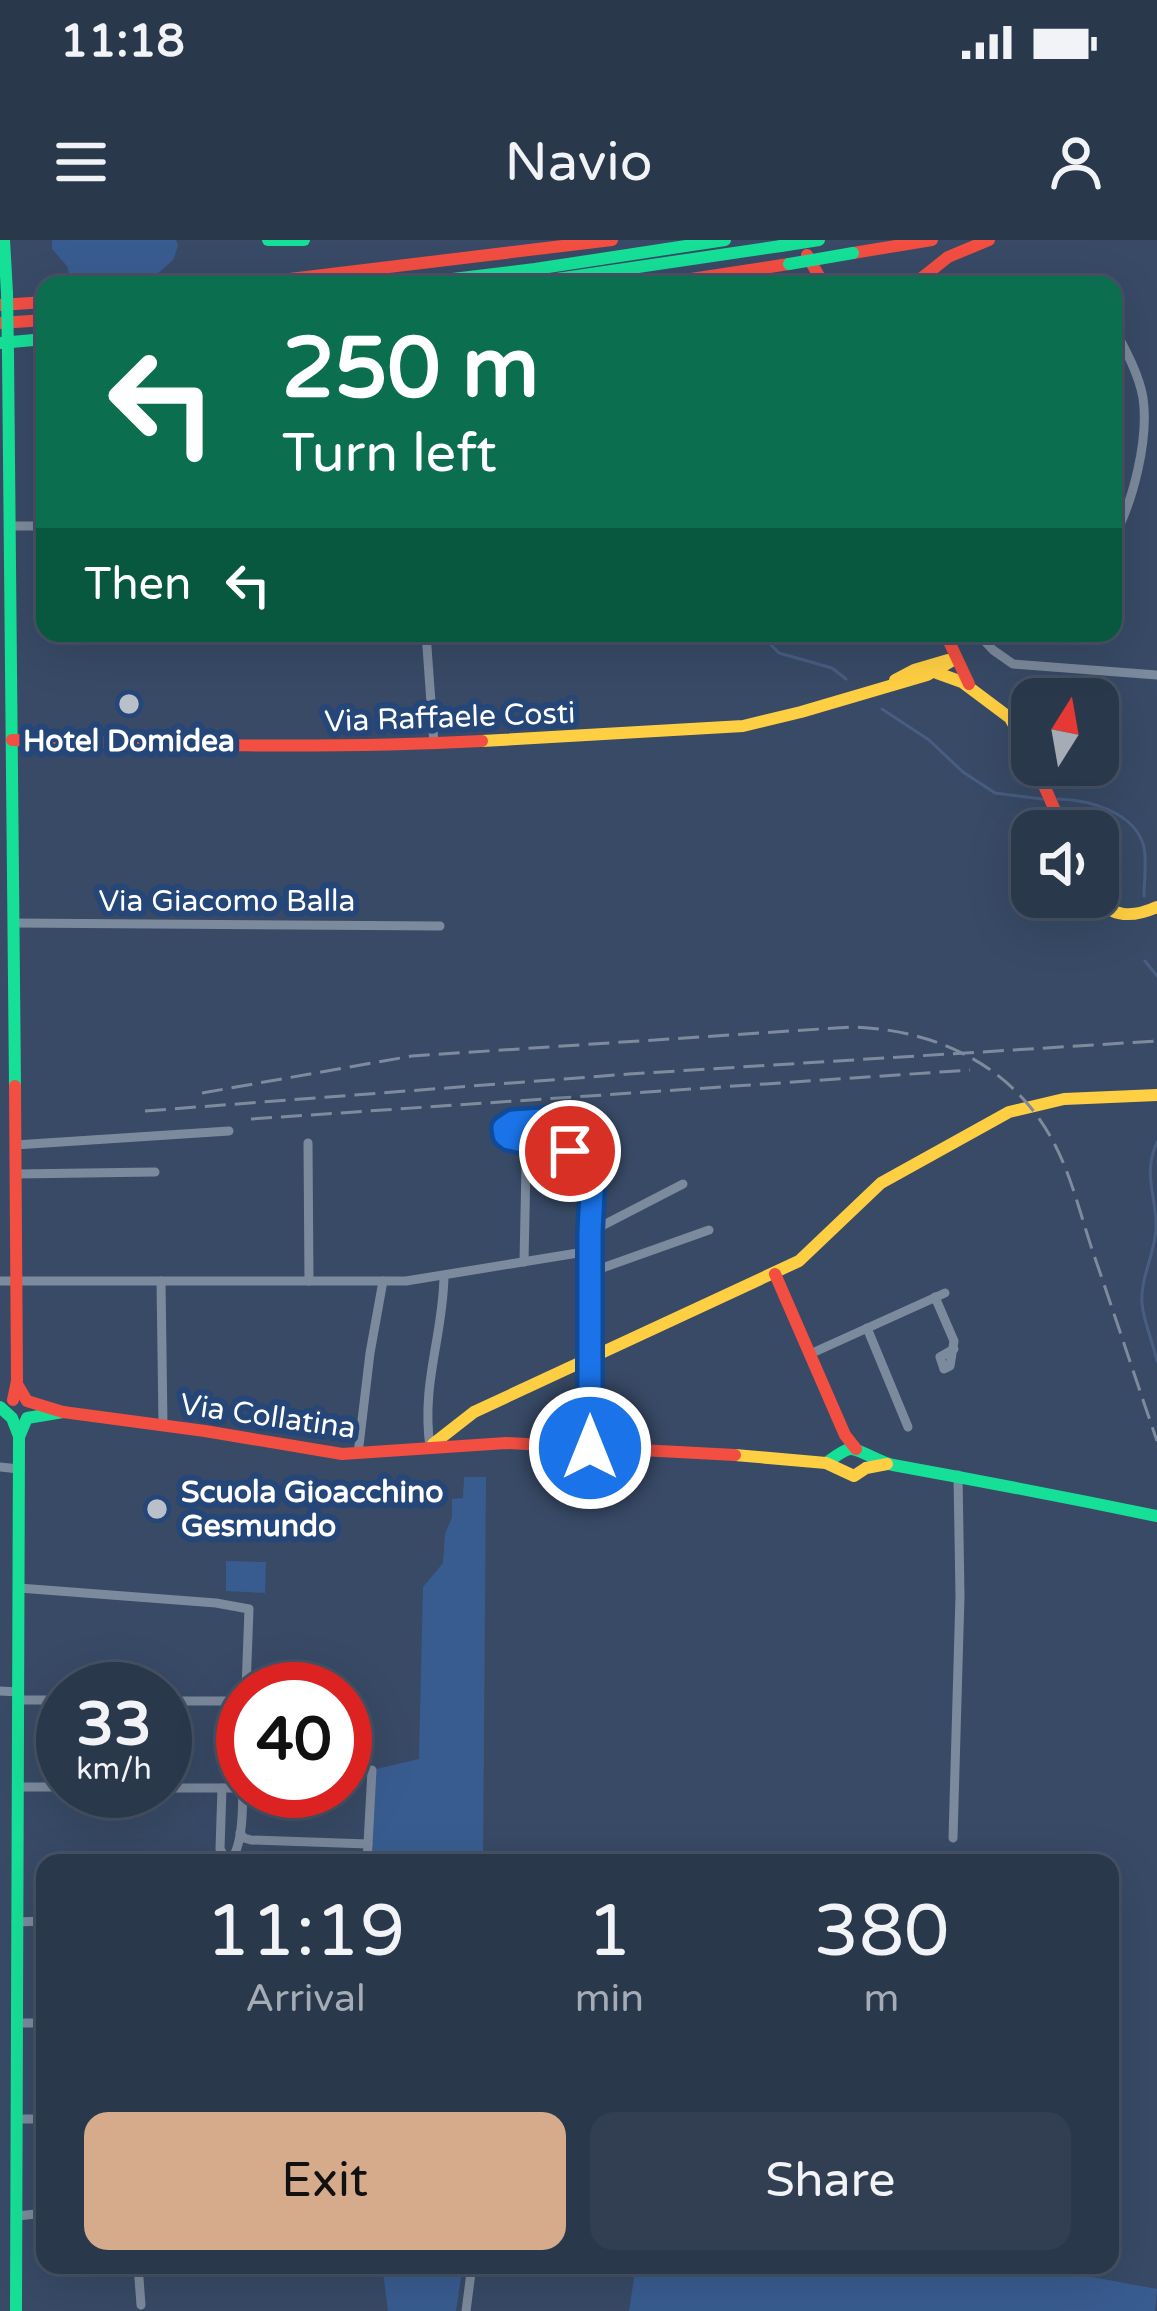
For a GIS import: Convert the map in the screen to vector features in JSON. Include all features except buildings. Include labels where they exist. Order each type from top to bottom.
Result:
[{"type":"main road","points":[[4,240],[10,526],[6,677],[12,740],[7,887],[14,923],[15,1407],[20,1468],[17,1787],[12,1836],[16,2311]]},
{"type":"main road","points":[[268,240],[304,240]]},
{"type":"main road","points":[[472,259],[507,248],[563,240]]},
{"type":"main road","points":[[320,276],[612,240]]},
{"type":"main road","points":[[477,276],[725,240]]},
{"type":"main road","points":[[798,240],[819,276]]},
{"type":"main road","points":[[577,276],[819,240]]},
{"type":"main road","points":[[711,276],[932,240]]},
{"type":"main road","points":[[922,276],[937,262],[989,240]]},
{"type":"main road","points":[[3,292],[36,300]]},
{"type":"main road","points":[[0,323],[36,321]]},
{"type":"main road","points":[[4,349],[36,341]]},
{"type":"main road","points":[[942,642],[931,669],[973,689],[1011,720]]},
{"type":"main road","points":[[948,642],[973,689]]},
{"type":"main road","name":"Via Raffaele Costi","points":[[12,740],[186,746],[434,744],[737,727],[798,715],[955,659]]},
{"type":"main road","points":[[1119,914],[1157,907]]},
{"type":"main road","points":[[430,1447],[474,1412],[775,1274],[811,1252],[880,1183],[1009,1112],[1062,1098],[1157,1095]]},
{"type":"main road","points":[[775,1274],[852,1458],[1157,1516]]},
{"type":"main road","points":[[590,1448],[591,1360]]},
{"type":"main road","name":"Via Collatina","points":[[15,1407],[358,1454],[486,1442],[826,1463],[852,1458]]},
{"type":"street","points":[[1122,347],[1143,405],[1142,446],[1122,523]]},
{"type":"street","points":[[10,526],[36,526]]},
{"type":"street","points":[[427,642],[434,744]]},
{"type":"street","points":[[984,642],[1012,664],[1157,675]]},
{"type":"street","name":"Via Giacomo Balla","points":[[14,923],[440,926]]},
{"type":"street","points":[[0,1104],[15,1103]]},
{"type":"street","points":[[590,1232],[577,1156],[509,1138],[504,1134],[506,1125],[573,1118],[585,1125],[590,1136],[591,1360]]},
{"type":"street","points":[[16,1145],[229,1131]]},
{"type":"street","points":[[308,1143],[309,1281]]},
{"type":"street","points":[[524,1262],[526,1165]]},
{"type":"street","points":[[16,1174],[155,1172]]},
{"type":"street","points":[[590,1232],[683,1184]]},
{"type":"street","points":[[591,1273],[709,1230]]},
{"type":"street","points":[[0,1281],[383,1281],[444,1276],[590,1251]]},
{"type":"street","points":[[430,1447],[429,1381],[444,1276]]},
{"type":"street","points":[[161,1280],[163,1425]]},
{"type":"street","points":[[358,1454],[383,1281]]},
{"type":"street","points":[[810,1354],[940,1295],[954,1349]]},
{"type":"street","points":[[867,1328],[908,1427]]},
{"type":"street","points":[[0,1468],[20,1468]]},
{"type":"street","points":[[953,1838],[960,1596],[958,1475]]},
{"type":"street","points":[[19,1588],[249,1609],[247,1662]]},
{"type":"street","points":[[0,1691],[36,1698]]},
{"type":"street","points":[[17,1787],[36,1787]]},
{"type":"street","points":[[221,1818],[223,1854]]},
{"type":"street","points":[[236,1854],[241,1818]]},
{"type":"street","points":[[367,1854],[369,1818]]},
{"type":"street","points":[[240,1833],[251,1840],[368,1844]]},
{"type":"street","points":[[13,1913],[36,1919]]},
{"type":"street","points":[[0,2013],[36,2021]]},
{"type":"street","points":[[0,2041],[17,2040]]},
{"type":"street","points":[[16,2119],[36,2119]]},
{"type":"street","points":[[17,2216],[36,2214]]},
{"type":"street","points":[[139,2274],[141,2305]]},
{"type":"street","points":[[466,2311],[471,2274]]},
{"type":"shaded area","points":[[52,240],[176,240],[178,246],[173,260],[156,275],[148,276],[70,276],[52,249]]},
{"type":"shaded area","points":[[464,1477],[486,1477],[483,1854],[367,1854],[372,1770],[419,1759],[423,1587],[443,1563],[452,1499],[463,1498]]},
{"type":"shaded area","points":[[226,1561],[266,1562],[265,1593],[226,1591]]},
{"type":"shaded area","points":[[383,2274],[462,2274],[456,2311],[388,2311]]},
{"type":"shaded area","points":[[635,2274],[1076,2274],[1157,2289],[1155,2311],[629,2311]]},
{"type":"waterway","points":[[768,642],[779,653],[832,668],[846,679]]},
{"type":"waterway","points":[[882,709],[995,793],[1042,799]]},
{"type":"waterway","points":[[1058,799],[1097,805],[1131,825],[1144,847],[1144,896]]},
{"type":"waterway","points":[[1145,961],[1157,976]]},
{"type":"waterway","points":[[1157,1142],[1150,1175],[1156,1228],[1142,1294],[1157,1361]]},
{"type":"railway","points":[[202,1093],[412,1056],[851,1027],[883,1029],[942,1044],[995,1073],[1038,1117],[1055,1145],[1157,1441]]},
{"type":"railway","points":[[145,1111],[1157,1041]]},
{"type":"railway","points":[[251,1119],[970,1070]]},
{"type":"traffic: fast","points":[[4,240],[7,293]]},
{"type":"traffic: fast","points":[[268,240],[304,240]]},
{"type":"traffic: fast","points":[[477,276],[725,240]]},
{"type":"traffic: fast","points":[[781,246],[819,240]]},
{"type":"traffic: fast","points":[[577,276],[781,246]]},
{"type":"traffic: fast","points":[[789,264],[853,253]]},
{"type":"traffic: fast","points":[[7,293],[8,355]]},
{"type":"traffic: fast","points":[[0,343],[36,340]]},
{"type":"traffic: fast","points":[[8,355],[15,1086]]},
{"type":"traffic: fast","points":[[590,1448],[591,1360]]},
{"type":"traffic: fast","points":[[0,1407],[12,1418],[19,1436]]},
{"type":"traffic: fast","points":[[16,2311],[19,1437],[27,1418],[63,1412]]},
{"type":"traffic: fast","points":[[826,1463],[854,1449],[893,1465],[1157,1516]]},
{"type":"traffic: slow","points":[[482,741],[743,726],[927,675],[955,659]]},
{"type":"traffic: slow","points":[[895,680],[948,660]]},
{"type":"traffic: slow","points":[[937,673],[962,682],[1011,720]]},
{"type":"traffic: slow","points":[[1119,913],[1157,907]]},
{"type":"traffic: slow","points":[[433,1444],[474,1412],[799,1261],[881,1183],[1009,1112],[1064,1099],[1157,1095]]},
{"type":"traffic: slow","points":[[735,1455],[826,1463],[854,1476],[887,1464]]},
{"type":"traffic: jam","points":[[314,276],[612,240]]},
{"type":"traffic: jam","points":[[853,253],[932,240]]},
{"type":"traffic: jam","points":[[924,276],[948,257],[989,240]]},
{"type":"traffic: jam","points":[[807,255],[819,276]]},
{"type":"traffic: jam","points":[[711,276],[789,264]]},
{"type":"traffic: jam","points":[[0,305],[36,303]]},
{"type":"traffic: jam","points":[[0,323],[36,321]]},
{"type":"traffic: jam","points":[[949,642],[969,684]]},
{"type":"traffic: jam","points":[[12,740],[306,746],[482,741]]},
{"type":"traffic: jam","points":[[1044,786],[1055,810]]},
{"type":"traffic: jam","points":[[13,1400],[17,1381],[15,1086]]},
{"type":"traffic: jam","points":[[775,1274],[845,1435],[856,1449]]},
{"type":"traffic: jam","points":[[17,1384],[27,1401],[63,1412],[342,1454],[506,1443],[735,1455]]},
{"type":"place","name":"Hotel Domidea","points":[[129,704]]},
{"type":"place","name":"Scuola Gioacchino Gesmundo","points":[[157,1509]]},
{"type":"route","points":[[570,1151],[509,1138],[504,1128],[513,1122],[573,1118],[583,1122],[588,1132],[593,1173],[590,1448]]}]
